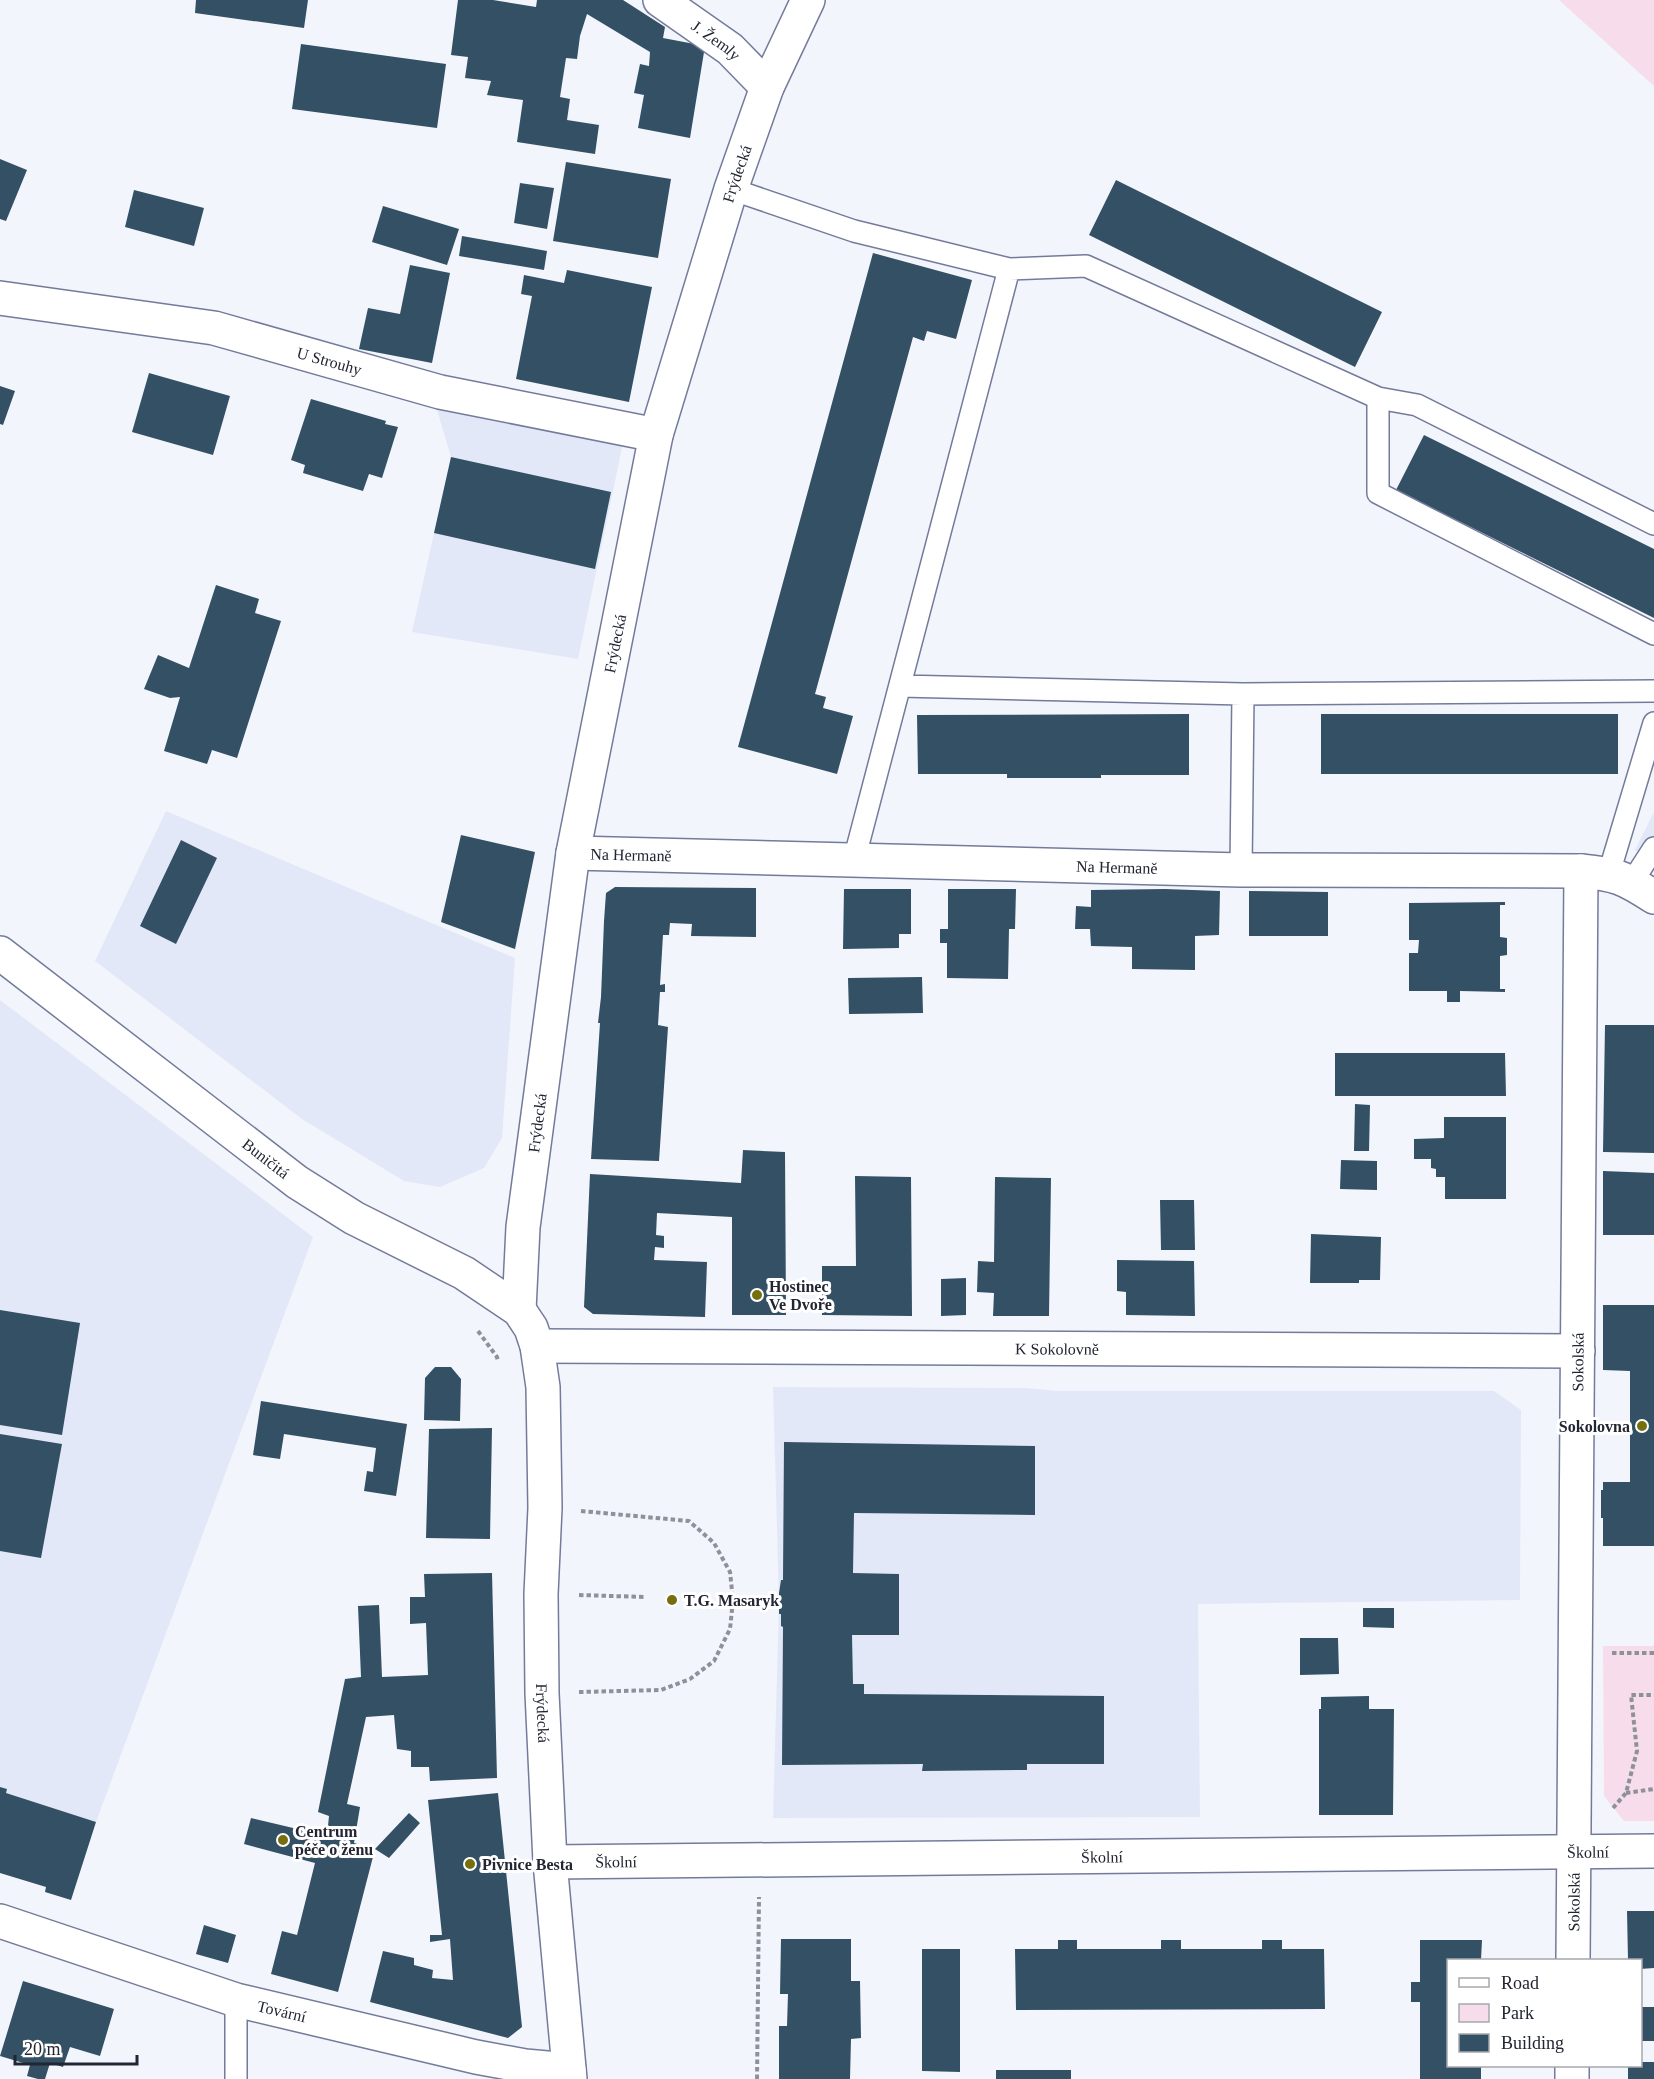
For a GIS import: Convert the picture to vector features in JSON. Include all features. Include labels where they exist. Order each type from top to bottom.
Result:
[{"type":"street","name":"J. Žemly","points":[[660,0],[730,49],[767,87]]},
{"type":"street","name":"Frýdecká","points":[[519,1310],[523,1227],[573,853],[656,435],[731,189],[767,87],[808,0]]},
{"type":"street","name":"U Strouhy","points":[[0,298],[214,328],[440,393],[656,435]]},
{"type":"street","name":"Na Hermaně","points":[[573,853],[1619,881]]},
{"type":"street","name":"Sokolská","points":[[1573,1959],[1578,1352],[1619,881]]},
{"type":"street","name":"Buničitá","points":[[0,952],[297,1182],[354,1218],[464,1273],[519,1310],[531,1328],[537,1346]]},
{"type":"street","name":"Frýdecká","points":[[537,1346],[543,1387],[545,1508],[541,1594],[542,1693],[550,1862],[570,2074]]},
{"type":"street","name":"K Sokolovně","points":[[537,1346],[1578,1352]]},
{"type":"street","name":"Školní","points":[[550,1862],[760,1858],[1654,1851]]},
{"type":"street","name":"Tovární","points":[[0,1922],[236,2000],[476,2057],[570,2074]]},
{"type":"lane","points":[[731,189],[854,231],[1010,269],[1086,266],[1378,398],[1417,405],[1654,524]]},
{"type":"lane","points":[[854,860],[1010,269]]},
{"type":"lane","points":[[1378,398],[1378,493],[1654,634]]},
{"type":"lane","points":[[900,686],[1243,694],[1654,691]]},
{"type":"lane","points":[[1241,870],[1243,694]]},
{"type":"lane","points":[[1619,881],[1654,723]]},
{"type":"lane","points":[[1619,881],[1654,848]]},
{"type":"lane","points":[[236,2000],[236,2079]]},
{"type":"path","points":[[542,1693],[661,1689],[690,1679],[714,1661],[730,1629],[733,1600],[730,1572],[714,1543],[689,1521],[545,1508]]},
{"type":"path","points":[[541,1594],[645,1597]]},
{"type":"path","points":[[733,1600],[779,1603]]},
{"type":"path","points":[[1603,1653],[1654,1653]]},
{"type":"path","points":[[1610,1814],[1626,1793],[1637,1751],[1630,1695],[1654,1695]]},
{"type":"path","points":[[1626,1793],[1654,1789]]},
{"type":"path","points":[[757,2079],[760,1858]]},
{"type":"shaded area","points":[[434,400],[623,443],[578,659],[412,632],[451,457]]},
{"type":"shaded area","points":[[166,811],[515,958],[502,1138],[484,1168],[440,1187],[404,1181],[302,1119],[95,961]]},
{"type":"shaded area","points":[[1654,812],[1654,863],[1635,850]]},
{"type":"shaded area","points":[[0,1000],[313,1237],[96,1822],[6,1793],[7,1789],[0,1787]]},
{"type":"shaded area","points":[[773,1387],[1025,1388],[1059,1391],[1494,1391],[1521,1410],[1520,1600],[1198,1604],[1200,1817],[773,1818],[779,1603]]},
{"type":"green space","points":[[1559,0],[1654,0],[1654,86]]},
{"type":"green space","points":[[1603,1646],[1654,1646],[1654,1821],[1624,1821],[1604,1796]]},
{"type":"building","points":[[196,0],[308,0],[304,28],[195,13]]},
{"type":"building","points":[[458,0],[493,0],[536,7],[537,0],[623,0],[665,27],[663,38],[705,46],[690,138],[638,128],[644,95],[634,93],[640,64],[649,66],[650,52],[587,14],[580,36],[577,59],[566,58],[560,97],[570,99],[567,120],[599,125],[595,154],[517,142],[523,100],[487,95],[491,81],[465,78],[468,57],[451,55]]},
{"type":"building","points":[[301,44],[446,64],[437,128],[292,109]]},
{"type":"building","points":[[0,159],[27,170],[6,221],[0,219]]},
{"type":"building","points":[[566,162],[671,179],[658,258],[553,241]]},
{"type":"building","points":[[1116,180],[1382,312],[1355,367],[1089,235]]},
{"type":"building","points":[[520,183],[554,188],[547,229],[514,223]]},
{"type":"building","points":[[134,190],[204,208],[194,246],[125,227]]},
{"type":"building","points":[[383,206],[459,229],[447,265],[372,242]]},
{"type":"building","points":[[462,236],[547,251],[544,270],[459,256]]},
{"type":"building","points":[[873,253],[972,280],[956,339],[927,331],[924,341],[913,337],[815,694],[826,697],[823,708],[853,716],[837,774],[738,747]]},
{"type":"building","points":[[410,265],[450,273],[432,363],[359,349],[368,308],[400,314]]},
{"type":"building","points":[[567,270],[652,287],[629,402],[516,379],[532,296],[521,294],[524,275],[564,283]]},
{"type":"building","points":[[149,373],[230,396],[213,455],[132,432]]},
{"type":"building","points":[[0,386],[15,391],[3,425],[0,424]]},
{"type":"building","points":[[311,399],[386,421],[385,424],[398,427],[382,478],[369,474],[363,491],[303,473],[305,465],[291,460]]},
{"type":"building","points":[[1424,435],[1654,549],[1654,618],[1396,490]]},
{"type":"building","points":[[451,457],[611,492],[595,569],[434,533]]},
{"type":"building","points":[[216,585],[259,599],[255,613],[281,621],[237,758],[212,750],[207,764],[164,751],[180,697],[170,698],[144,689],[158,655],[189,668]]},
{"type":"building","points":[[1189,714],[1189,775],[1007,778],[1007,774],[918,774],[917,715]]},
{"type":"building","points":[[1321,714],[1618,714],[1618,774],[1321,774]]},
{"type":"building","points":[[461,835],[535,852],[515,949],[441,922]]},
{"type":"building","points":[[181,840],[217,858],[176,944],[140,926]]},
{"type":"building","points":[[615,887],[756,888],[756,937],[691,936],[692,924],[670,923],[669,935],[663,935],[660,985],[665,984],[665,992],[660,992],[658,1025],[668,1027],[659,1161],[591,1159],[606,893]]},
{"type":"building","points":[[844,889],[911,889],[911,934],[899,934],[899,948],[843,949]]},
{"type":"building","points":[[948,889],[1016,889],[1015,929],[1009,929],[1008,979],[947,978],[947,943],[940,943],[940,929],[948,929]]},
{"type":"building","points":[[1091,890],[1220,891],[1219,935],[1195,936],[1195,970],[1132,969],[1132,947],[1091,946],[1090,929],[1075,929],[1076,906],[1091,907]]},
{"type":"building","points":[[1249,891],[1328,892],[1328,936],[1249,936]]},
{"type":"building","points":[[1505,902],[1505,905],[1500,905],[1500,937],[1507,938],[1507,955],[1500,956],[1500,989],[1505,989],[1505,992],[1460,991],[1460,1002],[1447,1002],[1447,991],[1409,991],[1409,953],[1418,953],[1419,940],[1409,940],[1409,903]]},
{"type":"building","points":[[922,977],[923,1013],[849,1014],[848,978]]},
{"type":"building","points":[[1605,1025],[1654,1025],[1654,1153],[1603,1152]]},
{"type":"building","points":[[1335,1053],[1505,1053],[1506,1096],[1335,1096]]},
{"type":"building","points":[[1355,1104],[1370,1105],[1369,1151],[1354,1151]]},
{"type":"building","points":[[1444,1117],[1506,1117],[1506,1199],[1445,1199],[1445,1177],[1436,1177],[1436,1169],[1431,1168],[1431,1159],[1414,1159],[1414,1139],[1444,1138]]},
{"type":"building","points":[[743,1150],[785,1152],[786,1315],[732,1315],[732,1217],[657,1213],[656,1235],[664,1236],[664,1248],[655,1247],[654,1260],[707,1262],[705,1317],[593,1314],[584,1307],[590,1174],[741,1183]]},
{"type":"building","points":[[1341,1160],[1377,1161],[1377,1190],[1340,1189]]},
{"type":"building","points":[[1603,1171],[1654,1173],[1654,1235],[1603,1235]]},
{"type":"building","points":[[855,1176],[911,1177],[912,1316],[822,1315],[822,1266],[856,1266]]},
{"type":"building","points":[[995,1177],[1051,1178],[1049,1316],[993,1316],[994,1293],[977,1292],[978,1261],[994,1262]]},
{"type":"building","points":[[1160,1200],[1194,1200],[1195,1250],[1161,1250]]},
{"type":"building","points":[[1311,1234],[1381,1237],[1380,1280],[1359,1280],[1359,1283],[1310,1283]]},
{"type":"building","points":[[1117,1260],[1194,1261],[1195,1316],[1126,1315],[1126,1292],[1117,1291]]},
{"type":"building","points":[[966,1278],[966,1315],[941,1316],[941,1279]]},
{"type":"building","name":"Sokolovna","points":[[1603,1305],[1654,1305],[1654,1546],[1603,1546],[1601,1490],[1603,1490],[1603,1482],[1630,1482],[1630,1371],[1603,1370]]},
{"type":"building","points":[[0,1310],[80,1323],[62,1435],[0,1425]]},
{"type":"building","points":[[435,1367],[451,1367],[461,1379],[460,1421],[424,1420],[425,1378]]},
{"type":"building","points":[[261,1401],[407,1424],[396,1496],[364,1491],[367,1471],[373,1472],[376,1448],[284,1434],[280,1459],[253,1455]]},
{"type":"building","points":[[492,1428],[490,1539],[426,1538],[429,1429]]},
{"type":"building","points":[[0,1434],[62,1444],[41,1558],[0,1551]]},
{"type":"building","points":[[784,1442],[1035,1446],[1035,1515],[854,1513],[853,1573],[899,1574],[899,1635],[852,1635],[853,1684],[864,1684],[864,1694],[1104,1696],[1104,1764],[1027,1764],[1027,1770],[922,1771],[923,1764],[782,1765],[783,1627],[781,1626],[781,1614],[779,1614],[779,1593],[781,1580],[783,1580]]},
{"type":"building","points":[[492,1573],[497,1778],[430,1781],[429,1767],[411,1767],[411,1751],[397,1749],[394,1715],[366,1717],[347,1804],[360,1807],[354,1843],[375,1849],[338,1992],[271,1974],[282,1931],[297,1935],[315,1863],[244,1844],[251,1818],[327,1836],[329,1816],[318,1812],[345,1679],[361,1677],[358,1606],[379,1605],[382,1677],[428,1675],[426,1623],[410,1624],[410,1597],[425,1597],[424,1574]]},
{"type":"building","points":[[1363,1608],[1394,1608],[1394,1628],[1363,1627]]},
{"type":"building","points":[[1300,1638],[1338,1638],[1339,1674],[1300,1675]]},
{"type":"building","points":[[1369,1696],[1369,1709],[1394,1709],[1393,1815],[1319,1815],[1321,1697]]},
{"type":"building","points":[[0,1787],[7,1789],[6,1793],[96,1822],[71,1900],[45,1892],[46,1887],[0,1873]]},
{"type":"building","points":[[498,1793],[522,2027],[508,2038],[370,2002],[383,1951],[414,1958],[414,1965],[433,1970],[432,1978],[453,1980],[450,1939],[430,1942],[430,1935],[442,1935],[428,1800]]},
{"type":"building","points":[[409,1813],[420,1823],[389,1858],[375,1849]]},
{"type":"building","points":[[1627,1911],[1654,1911],[1654,1968],[1642,1969],[1642,1959],[1628,1959]]},
{"type":"building","points":[[204,1925],[236,1935],[228,1963],[196,1954]]},
{"type":"building","points":[[781,1939],[851,1939],[851,1981],[860,1981],[861,2038],[851,2039],[850,2079],[779,2079],[779,2026],[787,2026],[788,1994],[780,1994]]},
{"type":"building","points":[[1058,1940],[1077,1940],[1077,1949],[1161,1949],[1161,1940],[1181,1940],[1181,1949],[1262,1949],[1262,1940],[1282,1940],[1282,1949],[1324,1949],[1325,2009],[1016,2010],[1015,1949],[1058,1949]]},
{"type":"building","points":[[1420,1940],[1482,1940],[1481,1959],[1447,1959],[1447,2067],[1481,2067],[1481,2079],[1420,2079],[1420,2002],[1411,2002],[1411,1982],[1420,1982]]},
{"type":"building","points":[[922,1949],[960,1949],[960,2072],[922,2071]]},
{"type":"building","points":[[23,1981],[114,2009],[100,2056],[70,2047],[63,2067],[50,2063],[45,2079],[38,2079],[27,2076],[30,2065],[0,2056]]},
{"type":"building","points":[[1642,2007],[1654,2007],[1654,2041],[1642,2041]]},
{"type":"building","points":[[1642,2062],[1654,2062],[1654,2079],[1628,2079],[1628,2067],[1642,2067]]},
{"type":"building","points":[[996,2070],[1071,2070],[1071,2079],[996,2079]]},
{"type":"place","name":"Hostinec Ve Dvoře","points":[[757,1295]]},
{"type":"place","name":"Sokolovna","points":[[1642,1426]]},
{"type":"place","name":"T.G. Masaryk","points":[[672,1600]]},
{"type":"place","name":"Centrum péče o ženu","points":[[283,1840]]},
{"type":"place","name":"Pivnice Besta","points":[[470,1864]]}]
